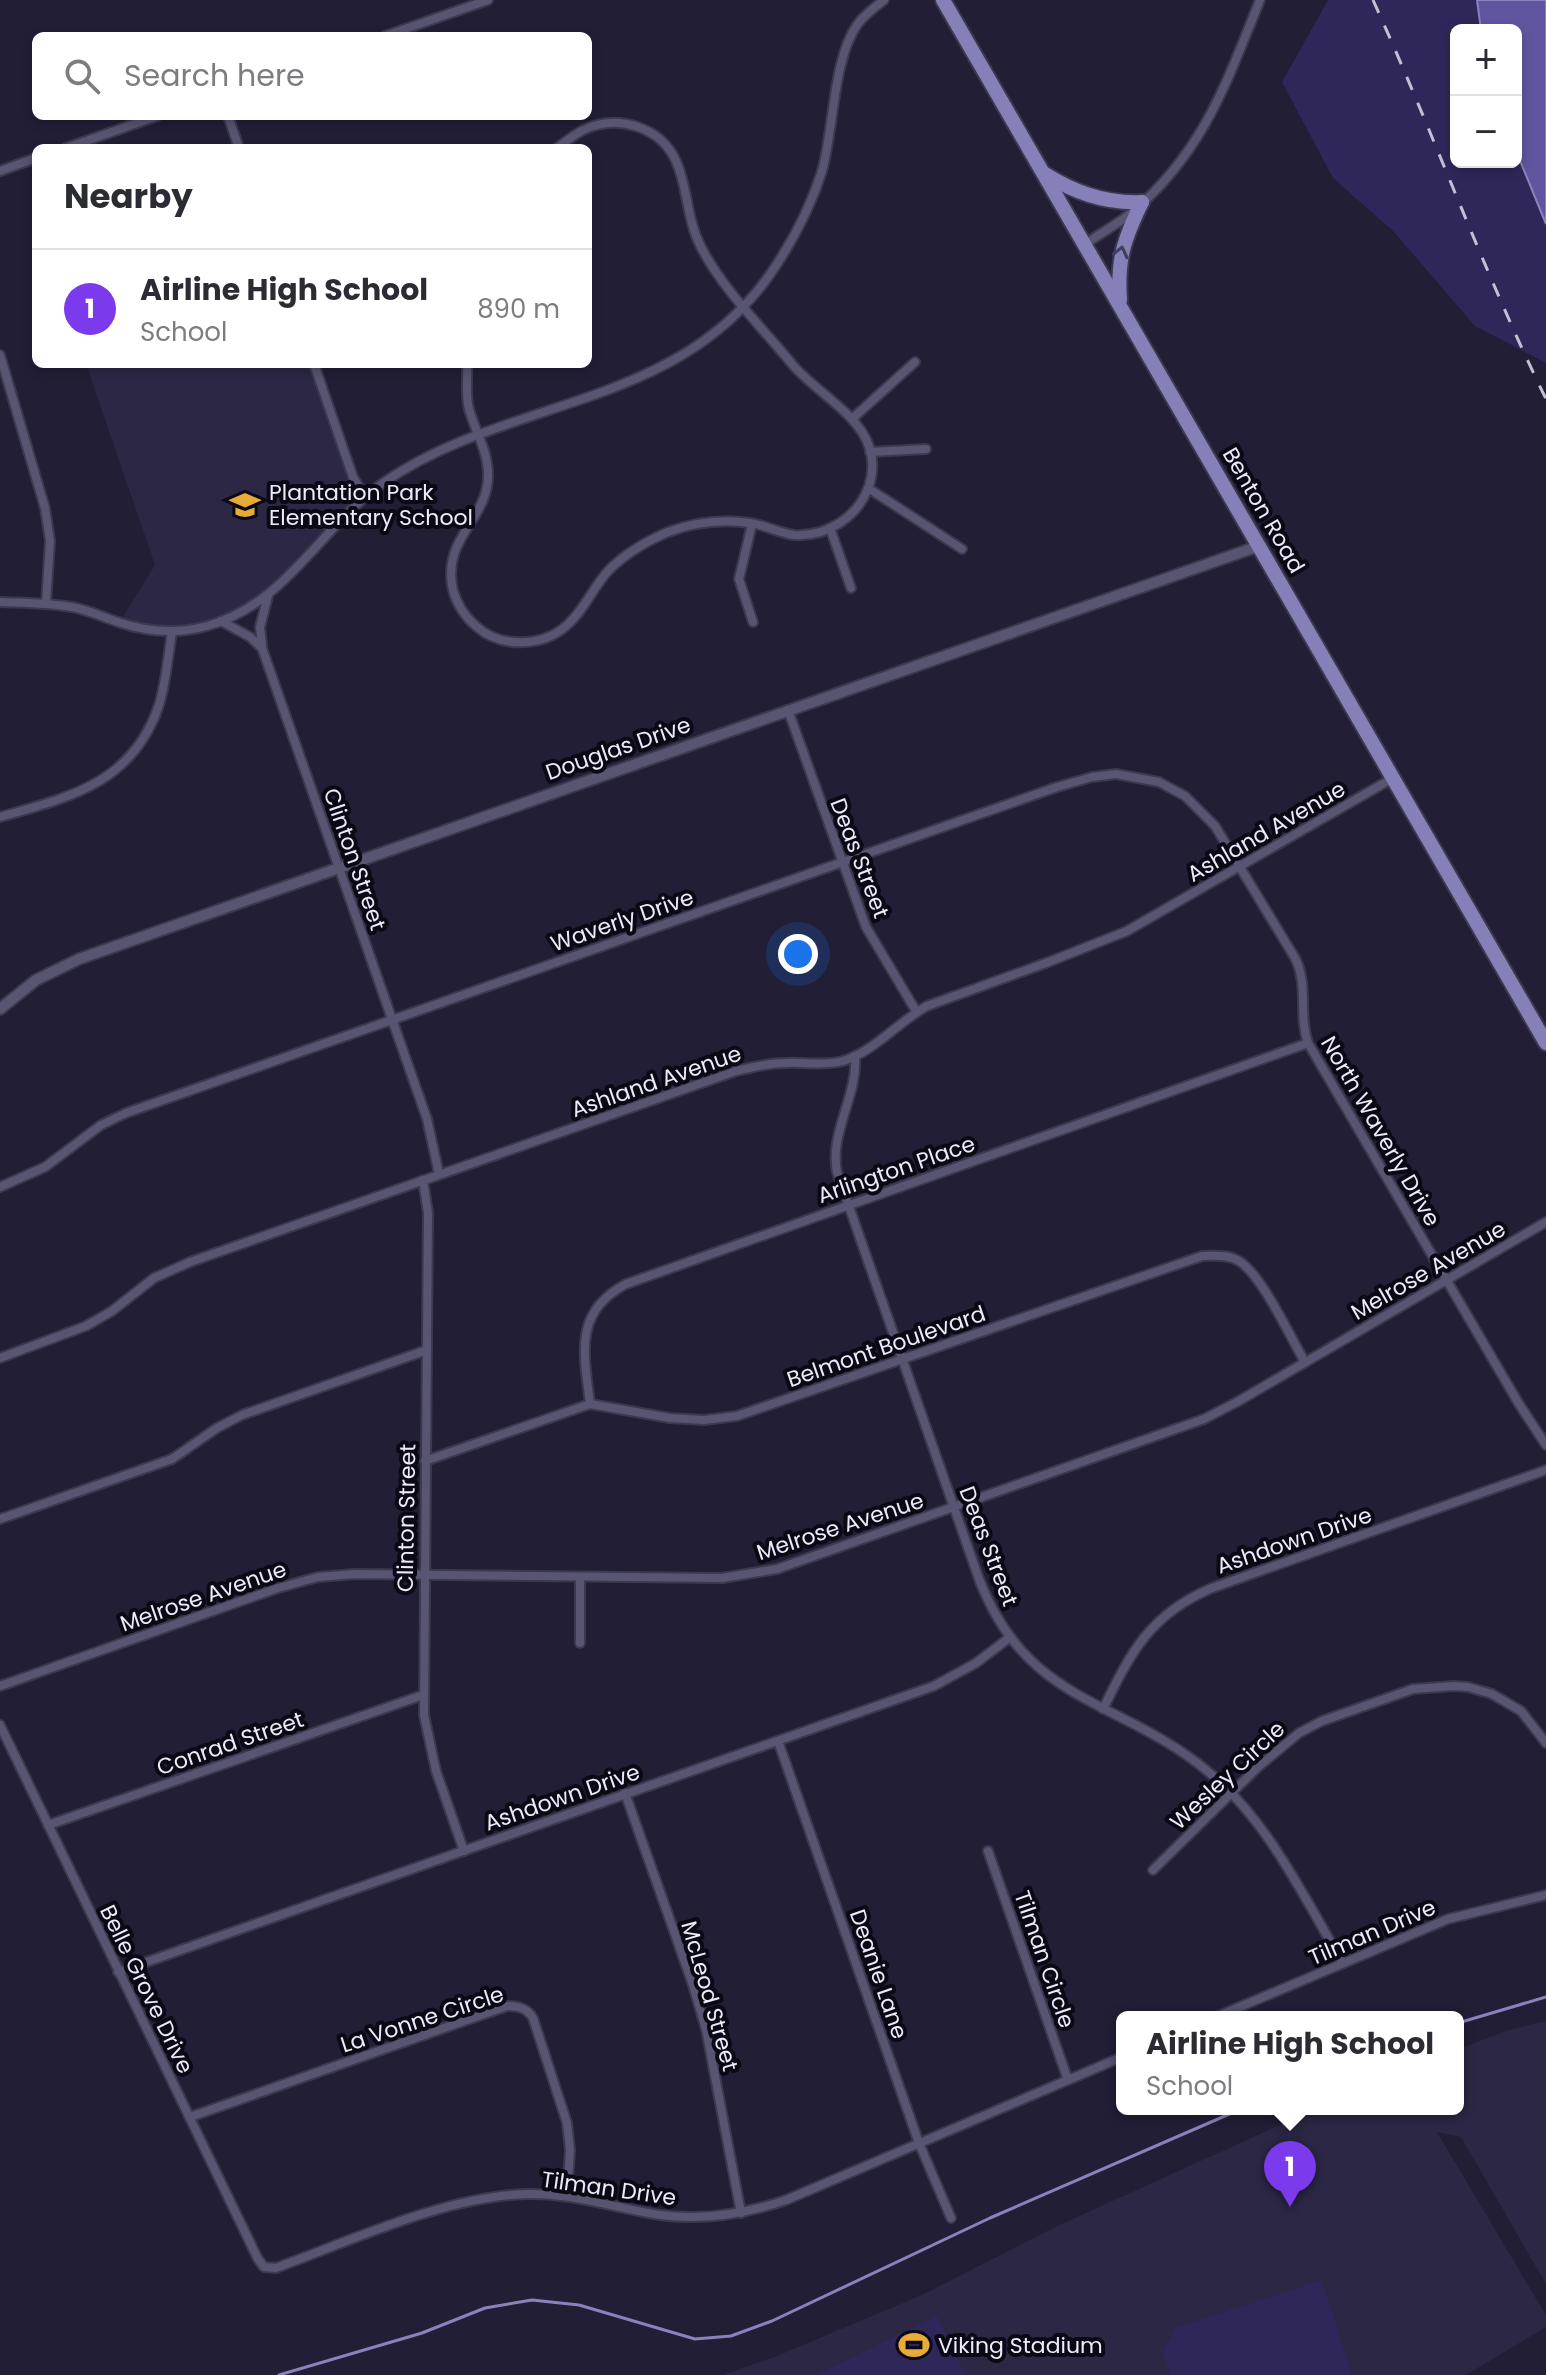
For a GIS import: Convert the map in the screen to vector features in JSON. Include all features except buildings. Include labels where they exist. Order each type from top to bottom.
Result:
[{"type":"main road","name":"Benton Road","points":[[943,0],[1546,1043]]},
{"type":"main road","points":[[1041,171],[1085,195],[1142,202],[1120,253],[1120,306]]},
{"type":"street","points":[[396,32],[488,0]]},
{"type":"street","points":[[0,602],[46,604],[82,610],[135,627],[172,632],[221,621],[269,595],[365,497],[401,471],[424,458],[479,436],[655,372],[697,346],[744,305],[768,277],[803,221],[822,170],[847,47],[857,25],[884,0]]},
{"type":"street","points":[[1084,245],[1129,215],[1190,151],[1227,83],[1260,0]]},
{"type":"street","points":[[77,144],[146,120]]},
{"type":"street","points":[[229,120],[238,144]]},
{"type":"street","points":[[467,368],[468,403],[487,464],[487,488],[454,551],[450,572],[455,595],[466,617],[493,637],[519,642],[534,641],[555,633],[576,616],[611,568],[639,547],[668,532],[713,521],[752,524],[792,535],[812,534],[830,528],[849,516],[868,488],[872,472],[866,439],[853,418],[803,376],[702,250],[690,220],[676,161],[654,134],[632,125],[608,123],[584,130],[563,144]]},
{"type":"street","points":[[0,171],[32,159]]},
{"type":"street","points":[[0,355],[45,508],[50,541],[46,604]]},
{"type":"street","points":[[853,418],[915,362]]},
{"type":"street","points":[[315,368],[353,477],[365,497]]},
{"type":"street","points":[[870,452],[926,449]]},
{"type":"street","points":[[868,488],[962,549]]},
{"type":"street","points":[[752,524],[739,579],[753,622]]},
{"type":"street","points":[[830,528],[851,588]]},
{"type":"street","name":"Douglas Drive","points":[[0,1009],[36,980],[65,964],[1259,546]]},
{"type":"street","name":"Clinton Street","points":[[269,595],[260,627],[262,648],[427,1119],[439,1174]]},
{"type":"street","points":[[221,621],[250,637],[262,648]]},
{"type":"street","points":[[0,817],[81,792],[107,777],[128,758],[145,735],[160,702],[172,632]]},
{"type":"street","name":"Deas Street","points":[[788,710],[866,927],[916,1011]]},
{"type":"street","name":"Waverly Drive","points":[[0,1187],[45,1167],[113,1118],[1057,787],[1104,774],[1159,782],[1185,796],[1215,826],[1239,868]]},
{"type":"street","name":"Ashland Avenue","points":[[0,1358],[86,1326],[164,1273],[439,1174],[750,1067],[832,1063],[855,1056],[916,1011],[1112,938],[1394,778]]},
{"type":"street","name":"North Waverly Drive","points":[[1239,868],[1300,968],[1303,981],[1302,1017],[1308,1043],[1546,1445]]},
{"type":"street","name":"Arlington Place","points":[[590,1404],[584,1354],[585,1331],[594,1310],[608,1295],[638,1279],[1308,1043]]},
{"type":"street","name":"Deas Street","points":[[855,1056],[855,1076],[835,1156],[837,1172],[985,1595],[1009,1638],[1049,1677],[1170,1744],[1201,1765],[1232,1793],[1274,1847],[1343,1963]]},
{"type":"street","name":"Clinton Street","points":[[423,1180],[428,1213],[423,1695],[428,1741],[464,1851]]},
{"type":"street","name":"Melrose Avenue","points":[[0,1686],[300,1581],[355,1574],[722,1578],[756,1574],[794,1563],[1185,1427],[1230,1406],[1546,1222]]},
{"type":"street","name":"Belmont Boulevard","points":[[425,1461],[590,1404],[670,1418],[724,1418],[753,1412],[1202,1256],[1216,1255],[1238,1260],[1254,1275],[1305,1362]]},
{"type":"street","points":[[0,1519],[172,1459],[242,1415],[427,1350]]},
{"type":"street","name":"Ashdown Drive","points":[[1103,1709],[1142,1637],[1185,1601],[1212,1588],[1546,1470]]},
{"type":"street","points":[[580,1577],[580,1643]]},
{"type":"street","name":"Ashdown Drive","points":[[118,1972],[934,1686],[976,1663],[1009,1638]]},
{"type":"street","name":"Wesley Circle","points":[[1153,1870],[1278,1749],[1299,1733],[1322,1721],[1424,1686],[1468,1687],[1503,1699],[1528,1718],[1546,1743]]},
{"type":"street","name":"Conrad Street","points":[[48,1825],[423,1695]]},
{"type":"street","name":"Belle Grove Drive","points":[[0,1725],[264,2267]]},
{"type":"street","name":"Deanie Lane","points":[[778,1741],[919,2143],[951,2218]]},
{"type":"street","name":"McLeod Street","points":[[625,1793],[706,2029],[741,2213]]},
{"type":"street","name":"Tilman Circle","points":[[988,1851],[1068,2080]]},
{"type":"street","name":"Tilman Drive","points":[[1230,2011],[1448,1919],[1546,1895]]},
{"type":"street","name":"La Vonne Circle","points":[[190,2117],[507,2006],[519,2007],[533,2018],[567,2123],[570,2150],[567,2196]]},
{"type":"street","name":"Tilman Drive","points":[[264,2267],[276,2268],[470,2201],[528,2194],[567,2196],[682,2217],[741,2213],[786,2200],[1116,2060]]},
{"type":"shaded area","points":[[1328,0],[1477,0],[1480,24],[1450,24],[1450,168],[1522,166],[1546,224],[1546,363],[1475,326],[1393,231],[1333,178],[1282,82]]},
{"type":"shaded area","points":[[1477,0],[1546,0],[1546,224],[1522,166],[1522,24],[1480,24]]},
{"type":"shaded area","name":"Plantation Park Elementary School","points":[[87,368],[315,368],[353,477],[365,497],[289,578],[236,615],[184,631],[119,623],[155,565]]},
{"type":"shaded area","points":[[1546,2021],[1546,2284],[1461,2137],[1437,2132],[1546,2315],[1546,2327],[1466,2375],[723,2375],[777,2356],[924,2294],[1053,2228],[1302,2115],[1464,2115],[1464,2047],[1509,2030]]},
{"type":"shaded area","points":[[1322,2280],[1352,2375],[1170,2375],[1163,2352],[1175,2328]]},
{"type":"shaded area","name":"Viking Stadium","points":[[937,2316],[966,2375],[816,2375]]},
{"type":"waterway","points":[[1464,2021],[1546,1997]]},
{"type":"waterway","points":[[279,2375],[422,2333],[485,2308],[532,2300],[579,2305],[695,2339],[731,2336],[772,2321],[990,2218],[1227,2115]]},
{"type":"railway","points":[[1373,0],[1500,300],[1546,399]]},
{"type":"place","name":"Plantation Park Elementary School","points":[[245,505]]},
{"type":"place","name":"Airline High School","points":[[1290,2207]]},
{"type":"place","name":"Viking Stadium","points":[[914,2345]]}]
